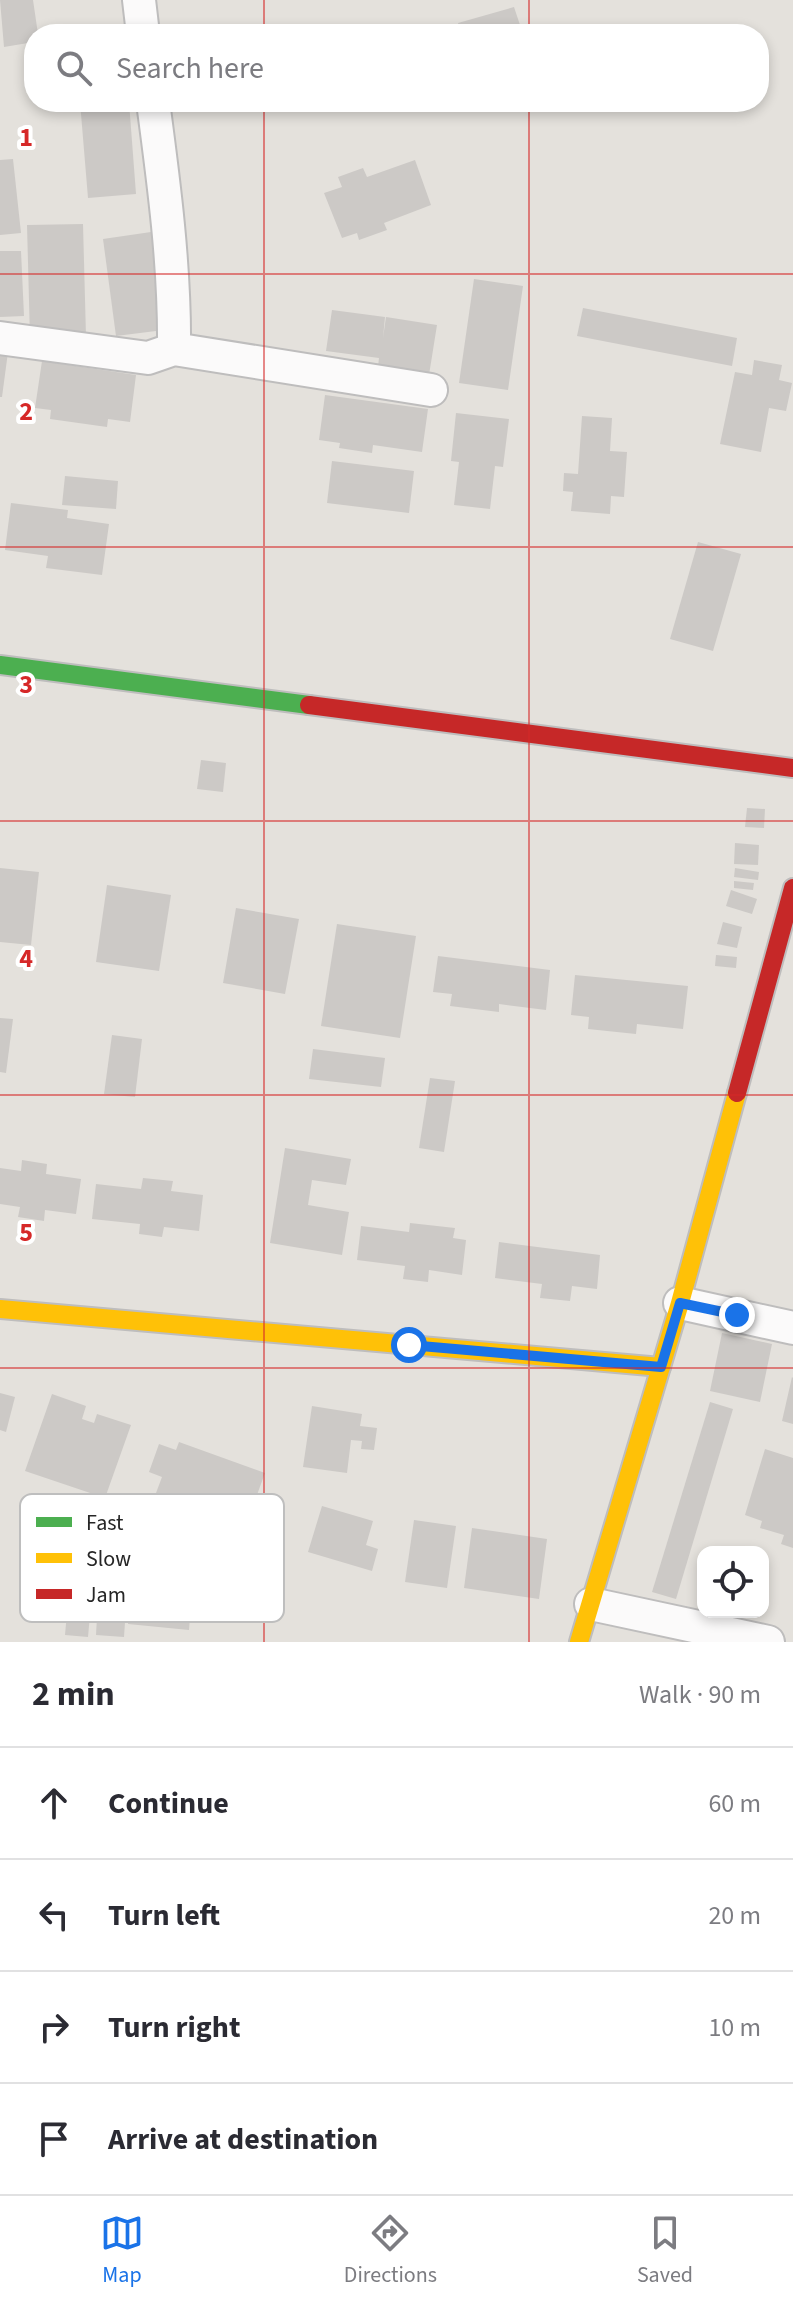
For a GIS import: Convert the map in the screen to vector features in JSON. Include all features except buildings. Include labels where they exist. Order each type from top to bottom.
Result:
[{"type":"street","points":[[139,0],[142,24]]},
{"type":"street","points":[[154,112],[174,304],[174,349]]},
{"type":"street","points":[[0,338],[148,358],[174,349],[431,390]]},
{"type":"street","points":[[0,665],[793,768]]},
{"type":"street","points":[[579,1642],[680,1303],[793,888]]},
{"type":"street","points":[[680,1303],[793,1328]]},
{"type":"street","points":[[0,1309],[661,1367]]},
{"type":"street","points":[[591,1604],[768,1642]]},
{"type":"traffic: fast","points":[[0,665],[309,705]]},
{"type":"traffic: slow","points":[[579,1642],[680,1303],[737,1093]]},
{"type":"traffic: slow","points":[[0,1309],[661,1367]]},
{"type":"traffic: jam","points":[[309,705],[793,768]]},
{"type":"traffic: jam","points":[[737,1093],[793,888]]},
{"type":"route","points":[[409,1345],[661,1367],[680,1303],[737,1315]]}]
